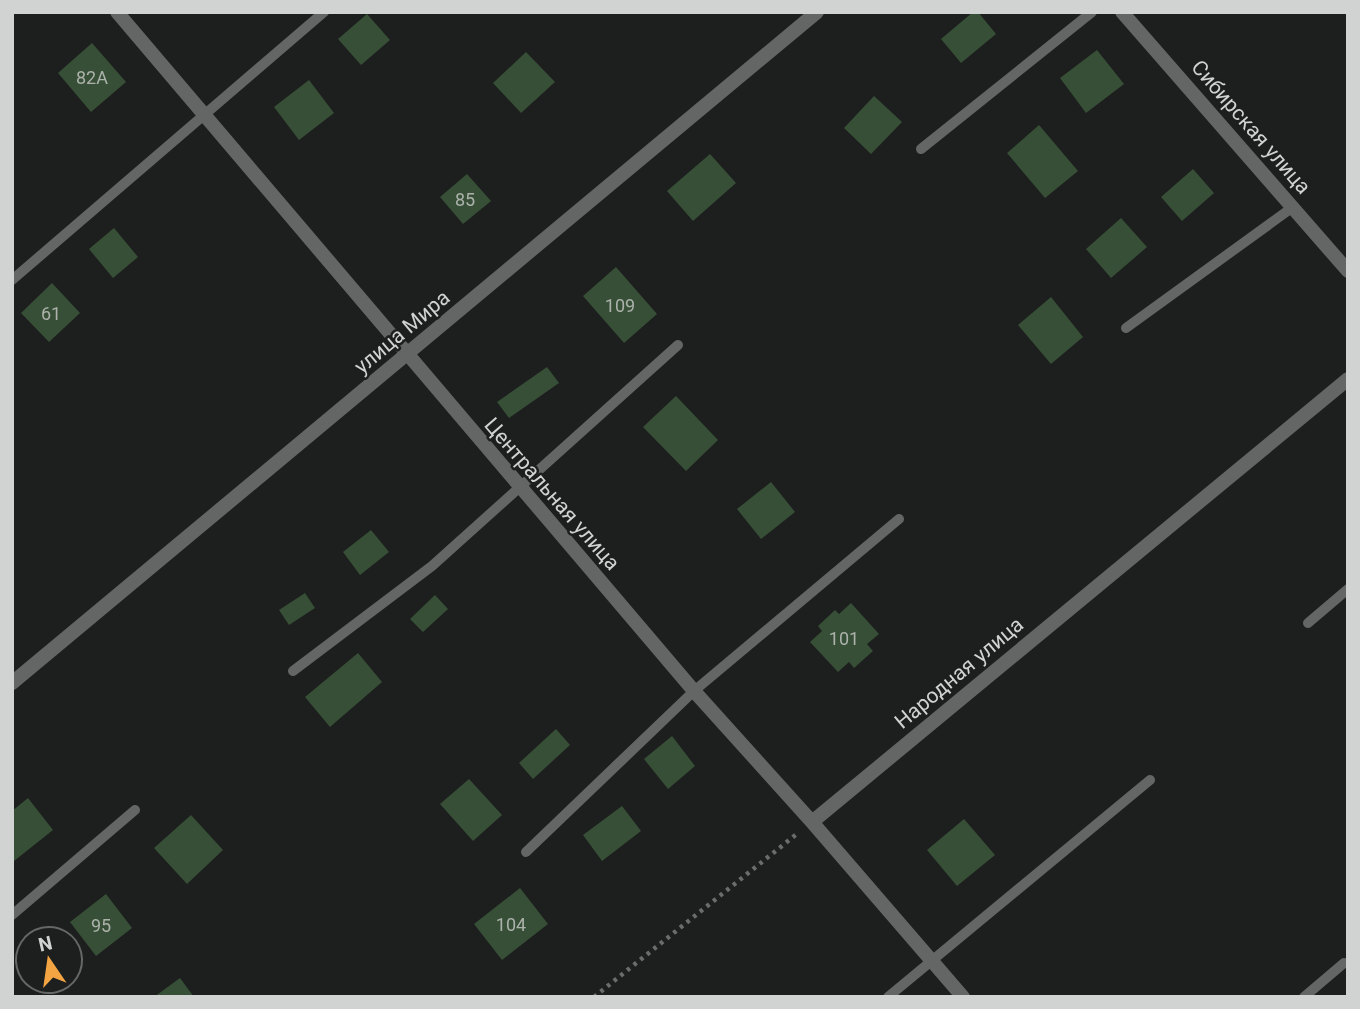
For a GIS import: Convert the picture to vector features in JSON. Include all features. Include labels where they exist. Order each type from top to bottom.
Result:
[{"type":"street","name":"Центральная улица","points":[[117,12],[406,356],[694,691],[812,822],[963,997]]},
{"type":"street","name":"улица Мира","points":[[12,684],[817,12]]},
{"type":"street","name":"Сибирская улица","points":[[1122,12],[1348,271]]},
{"type":"street","name":"Народная улица","points":[[812,822],[1348,379]]},
{"type":"lane","points":[[12,280],[324,12]]},
{"type":"lane","points":[[921,149],[1092,12]]},
{"type":"lane","points":[[1126,328],[1293,207]]},
{"type":"lane","points":[[293,671],[432,566],[678,345]]},
{"type":"lane","points":[[526,852],[694,691],[899,519]]},
{"type":"lane","points":[[1308,623],[1348,589]]},
{"type":"lane","points":[[888,997],[1150,780]]},
{"type":"lane","points":[[12,915],[135,810]]},
{"type":"lane","points":[[1304,997],[1344,963]]},
{"type":"path","points":[[594,997],[812,822]]},
{"type":"building","points":[[973,12],[978,12],[996,34],[961,63],[941,39]]},
{"type":"building","points":[[367,14],[390,40],[361,65],[338,39]]},
{"type":"building","points":[[92,43],[126,82],[91,112],[58,73]]},
{"type":"building","points":[[1097,50],[1124,84],[1086,113],[1060,78]]},
{"type":"building","points":[[526,52],[555,82],[521,113],[493,83]]},
{"type":"building","points":[[309,80],[334,113],[299,140],[274,107]]},
{"type":"building","points":[[874,96],[902,122],[871,154],[844,128]]},
{"type":"building","points":[[1039,125],[1078,171],[1045,198],[1007,153]]},
{"type":"building","points":[[710,154],[736,183],[693,221],[667,191]]},
{"type":"building","points":[[1193,169],[1214,193],[1182,221],[1161,197]]},
{"type":"building","points":[[467,174],[491,201],[463,224],[440,197]]},
{"type":"building","points":[[1121,218],[1147,247],[1111,278],[1086,249]]},
{"type":"building","points":[[114,228],[138,257],[113,278],[89,249]]},
{"type":"building","points":[[616,267],[657,314],[624,343],[583,296]]},
{"type":"building","points":[[52,283],[80,313],[49,342],[21,313]]},
{"type":"building","points":[[1051,297],[1083,337],[1051,364],[1018,325]]},
{"type":"building","points":[[547,367],[559,383],[509,418],[497,402]]},
{"type":"building","points":[[676,396],[718,440],[686,471],[643,427]]},
{"type":"building","points":[[771,482],[795,512],[761,539],[737,509]]},
{"type":"building","points":[[371,530],[389,552],[360,575],[343,552]]},
{"type":"building","points":[[305,593],[315,608],[289,625],[279,610]]},
{"type":"building","points":[[435,595],[448,609],[423,632],[410,619]]},
{"type":"building","points":[[851,603],[879,634],[867,644],[873,651],[854,668],[849,662],[838,672],[810,642],[822,631],[818,626],[835,610],[839,614]]},
{"type":"building","points":[[358,653],[382,682],[330,727],[305,697]]},
{"type":"building","points":[[556,729],[570,745],[533,779],[519,763]]},
{"type":"building","points":[[672,736],[695,766],[668,789],[644,759]]},
{"type":"building","points":[[469,779],[502,815],[473,841],[440,804]]},
{"type":"building","points":[[28,798],[53,830],[14,861],[12,811]]},
{"type":"building","points":[[622,806],[641,831],[602,861],[583,835]]},
{"type":"building","points":[[191,815],[223,850],[187,884],[154,848]]},
{"type":"building","points":[[964,819],[995,855],[957,886],[927,850]]},
{"type":"building","points":[[520,888],[548,924],[502,960],[474,924]]},
{"type":"building","points":[[106,894],[132,928],[96,956],[84,940],[84,925],[72,925],[70,922]]},
{"type":"building","points":[[180,978],[194,997],[154,997]]}]
